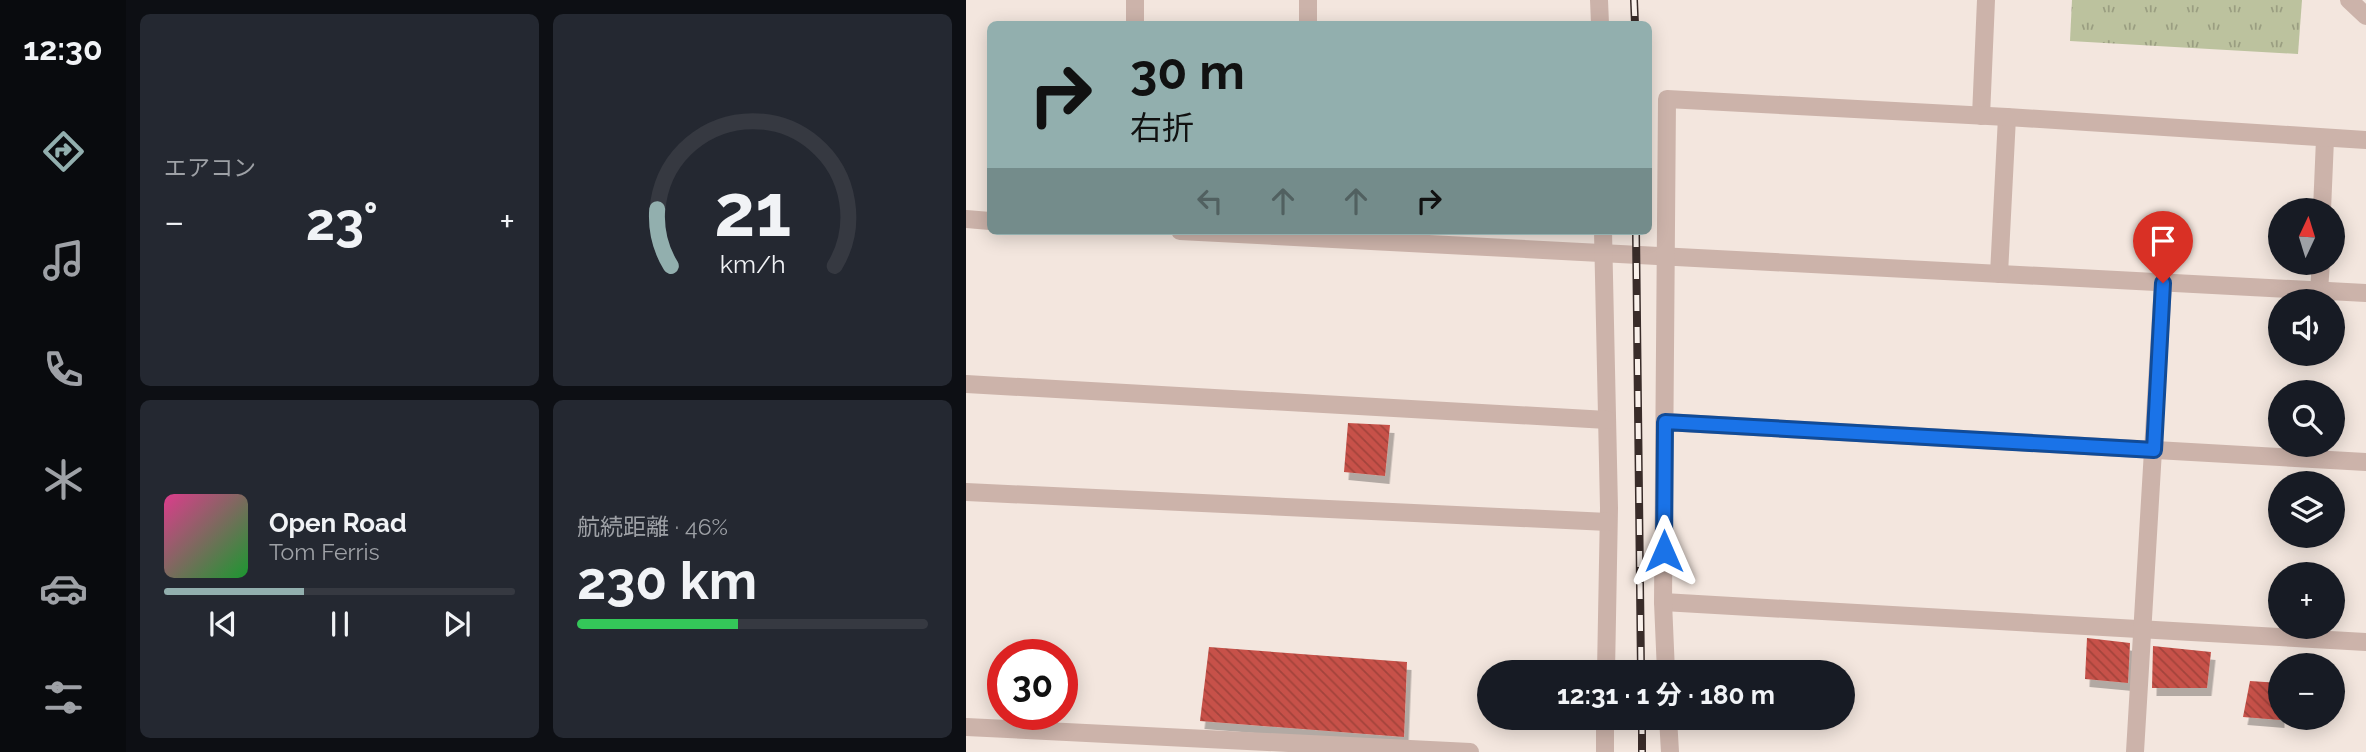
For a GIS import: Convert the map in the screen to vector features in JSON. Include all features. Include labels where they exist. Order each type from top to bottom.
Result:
[{"type":"street","points":[[1135,0],[1135,21]]},
{"type":"street","points":[[1308,0],[1308,21]]},
{"type":"street","points":[[1599,0],[1600,21]]},
{"type":"street","points":[[1982,116],[1986,0]]},
{"type":"street","points":[[2349,0],[2366,16]]},
{"type":"street","points":[[1665,660],[1663,603],[1667,99],[2366,140]]},
{"type":"street","points":[[1999,274],[2007,117]]},
{"type":"street","points":[[2322,198],[2325,138]]},
{"type":"street","points":[[966,219],[987,221]]},
{"type":"street","points":[[1336,235],[1603,253],[2280,289]]},
{"type":"street","points":[[1603,235],[1608,522],[1606,660]]},
{"type":"street","points":[[2135,752],[2163,283]]},
{"type":"street","points":[[2345,292],[2366,293]]},
{"type":"street","points":[[966,384],[1607,420]]},
{"type":"street","points":[[1665,422],[2366,462]]},
{"type":"street","points":[[966,492],[1608,522]]},
{"type":"street","points":[[1663,603],[2366,642]]},
{"type":"street","points":[[966,727],[1470,752]]},
{"type":"street","points":[[1605,730],[1605,752]]},
{"type":"street","points":[[1669,730],[1670,752]]},
{"type":"green space","points":[[2072,0],[2302,0],[2298,54],[2070,41]]},
{"type":"building","points":[[1348,423],[1390,425],[1385,476],[1344,472]]},
{"type":"building","points":[[2087,638],[2130,643],[2128,683],[2085,679]]},
{"type":"building","points":[[2153,646],[2211,652],[2207,688],[2152,688]]},
{"type":"building","points":[[1209,647],[1407,662],[1404,737],[1200,721]]},
{"type":"building","points":[[2250,681],[2268,682],[2268,719],[2243,717]]},
{"type":"railway","points":[[1634,0],[1635,21]]},
{"type":"railway","points":[[1636,235],[1641,660]]},
{"type":"railway","points":[[1642,730],[1642,752]]},
{"type":"route","points":[[1664,551],[1665,422],[2154,450],[2163,283]]}]
